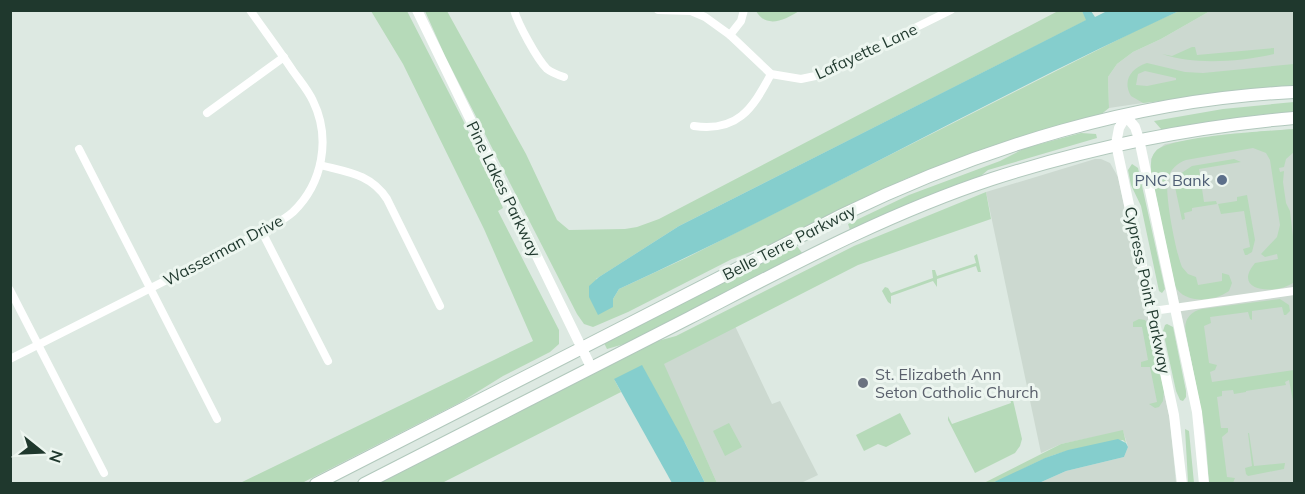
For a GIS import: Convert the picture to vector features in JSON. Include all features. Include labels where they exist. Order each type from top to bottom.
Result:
[{"type":"main road","name":"Belle Terre Parkway","points":[[316,483],[842,215],[908,184],[1008,147],[1126,116],[1198,103],[1294,93]]},
{"type":"main road","name":"Belle Terre Parkway","points":[[364,483],[825,249],[906,212],[993,179],[1116,144],[1224,125],[1294,118]]},
{"type":"street","name":"Wasserman Drive","points":[[10,359],[262,232],[286,217],[298,206],[310,189],[320,165],[323,136],[317,109],[309,93],[250,10]]},
{"type":"street","name":"Pine Lakes Parkway","points":[[417,10],[591,367]]},
{"type":"street","points":[[514,10],[518,22],[542,63],[549,70],[564,78]]},
{"type":"street","points":[[658,10],[697,13],[730,35],[771,74],[757,99],[737,120],[718,127],[694,126]]},
{"type":"street","points":[[730,35],[741,21],[744,10]]},
{"type":"street","name":"Lafayette Lane","points":[[771,74],[801,79],[820,75],[951,10]]},
{"type":"street","points":[[207,113],[284,57]]},
{"type":"street","points":[[1116,144],[1119,128],[1126,116]]},
{"type":"street","name":"Cypress Point Parkway","points":[[1126,116],[1135,127],[1138,139],[1197,412],[1204,483]]},
{"type":"street","name":"Cypress Point Parkway","points":[[1116,144],[1174,415],[1182,481]]},
{"type":"street","points":[[79,149],[217,419]]},
{"type":"street","points":[[320,165],[360,176],[379,188],[390,205],[440,306]]},
{"type":"street","points":[[262,232],[328,361]]},
{"type":"street","points":[[10,290],[104,473]]},
{"type":"street","points":[[1153,311],[1294,291]]},
{"type":"shaded area","points":[[1210,11],[1294,11],[1294,87],[1170,99],[1109,108],[1108,77],[1117,64],[1133,52]]},
{"type":"shaded area","points":[[1294,129],[1294,483],[1209,483],[1208,457],[1199,394],[1161,221],[1151,159],[1156,151],[1165,144],[1222,135]]},
{"type":"shaded area","points":[[1095,159],[1110,163],[1118,177],[1170,420],[1176,483],[1039,483],[1066,471],[1124,457],[1128,447],[1123,431],[1061,444],[1041,453],[986,192]]},
{"type":"shaded area","points":[[735,326],[772,404],[780,401],[818,475],[801,483],[717,483],[663,364]]},
{"type":"green space","points":[[371,11],[407,11],[466,126],[503,208],[498,211],[559,330],[559,344],[550,352],[503,376],[461,402],[302,483],[240,483],[533,341],[484,229],[403,64]]},
{"type":"green space","points":[[425,11],[447,11],[526,154],[557,220],[569,230],[625,229],[659,219],[1058,11],[1082,11],[1087,20],[679,226],[596,279],[613,299],[619,289],[686,258],[1139,29],[1179,11],[1210,11],[1133,52],[1117,64],[1108,77],[1109,108],[1099,116],[1003,143],[905,179],[774,243],[732,259],[628,312],[593,327],[584,324],[577,314],[445,56]]},
{"type":"green space","points":[[756,11],[799,11],[782,20],[770,21],[760,17]]},
{"type":"green space","points":[[1195,47],[1197,55],[1274,48],[1274,54],[1246,59],[1202,61],[1188,60],[1162,54],[1172,56]]},
{"type":"green space","points":[[1147,63],[1185,72],[1203,73],[1294,64],[1294,87],[1143,103],[1131,96],[1127,85],[1130,76],[1141,65]],"holes":[[[1145,71],[1176,78],[1176,80],[1147,86],[1136,85],[1138,74]]]},
{"type":"green space","points":[[1294,102],[1294,112],[1166,129],[1161,129],[1154,121],[1223,109]]},
{"type":"green space","points":[[1294,129],[1294,152],[1286,159],[1284,167],[1279,168],[1280,172],[1284,171],[1286,203],[1290,211],[1294,245],[1294,282],[1278,289],[1268,290],[1252,286],[1248,280],[1255,263],[1278,259],[1277,254],[1265,257],[1261,254],[1277,237],[1280,225],[1270,160],[1266,153],[1253,148],[1186,160],[1174,167],[1170,173],[1167,186],[1169,209],[1182,267],[1188,274],[1196,277],[1198,285],[1222,281],[1222,273],[1229,275],[1232,283],[1229,291],[1223,295],[1208,299],[1192,298],[1179,292],[1175,286],[1151,173],[1154,153],[1165,146],[1199,138]]},
{"type":"green space","points":[[1081,133],[1096,134],[1097,138],[988,170],[977,179],[850,230],[848,224],[909,195],[1000,161],[1025,148]]},
{"type":"green space","points":[[1234,159],[1241,162],[1199,169],[1204,202],[1216,201],[1217,204],[1192,208],[1192,211],[1184,213],[1185,219],[1182,220],[1175,187],[1180,174],[1192,166]]},
{"type":"green space","points":[[1132,164],[1138,168],[1165,289],[1162,293],[1159,291],[1141,206],[1131,185],[1128,170]]},
{"type":"green space","points":[[986,192],[991,219],[858,265],[664,364],[717,483],[705,483],[685,443],[614,379],[621,392],[442,483],[375,484],[654,342],[676,336],[854,246]]},
{"type":"green space","points":[[1247,195],[1255,240],[1252,252],[1245,255],[1243,249],[1250,247],[1244,211],[1221,214],[1218,204],[1237,201],[1237,197]]},
{"type":"green space","points":[[796,245],[803,254],[631,342],[607,349],[604,343]]},
{"type":"green space","points":[[977,254],[981,272],[978,272],[976,266],[937,279],[937,287],[933,281],[891,296],[891,304],[882,291],[885,287],[891,293],[933,278],[932,270],[935,270],[937,276],[976,263],[974,256]]},
{"type":"green space","points":[[1280,299],[1289,305],[1290,311],[1286,315],[1282,307],[1252,311],[1252,320],[1248,312],[1210,317],[1211,323],[1204,326],[1209,363],[1217,365],[1215,370],[1210,372],[1212,382],[1294,370],[1294,406],[1289,380],[1285,382],[1286,385],[1234,394],[1233,390],[1222,391],[1222,396],[1217,397],[1221,428],[1228,428],[1228,432],[1222,437],[1227,477],[1235,478],[1233,483],[1209,483],[1205,430],[1185,329],[1186,321],[1194,312],[1202,309]]},
{"type":"green space","points":[[1139,319],[1145,320],[1151,329],[1164,391],[1163,401],[1159,407],[1155,408],[1149,404],[1157,402],[1150,367],[1141,367],[1141,362],[1148,360],[1142,327],[1133,327],[1133,322]]},
{"type":"green space","points":[[1167,324],[1173,327],[1186,391],[1183,401],[1180,400],[1176,391],[1163,331]]},
{"type":"green space","points":[[1009,395],[1012,396],[1022,439],[1020,446],[1015,453],[975,473],[948,416],[952,424],[1011,403]]},
{"type":"green space","points":[[900,413],[911,434],[886,447],[878,444],[864,451],[856,435]]},
{"type":"green space","points":[[729,423],[742,447],[725,456],[713,431]]},
{"type":"green space","points":[[1185,429],[1189,431],[1194,483],[1188,483]]},
{"type":"green space","points":[[1123,430],[1126,443],[1123,440],[1064,452],[1038,461],[998,481],[982,484],[1061,444]]},
{"type":"green space","points":[[1248,433],[1254,466],[1285,463],[1284,469],[1248,476],[1246,474],[1245,468],[1252,466]]},
{"type":"water","points":[[1082,11],[1091,11],[1095,17],[1107,11],[1179,11],[1038,79],[690,256],[619,289],[613,299],[613,307],[598,315],[589,297],[589,286],[599,277],[679,226],[1086,20]]},
{"type":"water","points":[[642,365],[705,483],[672,483],[614,379]]},
{"type":"water","points":[[1118,439],[1126,443],[1128,447],[1124,457],[1066,471],[1039,483],[992,483],[1045,458],[1068,450]]},
{"type":"place","name":"PNC Bank","points":[[1222,180]]},
{"type":"place","name":"St. Elizabeth Ann Seton Catholic Church","points":[[863,383]]}]
